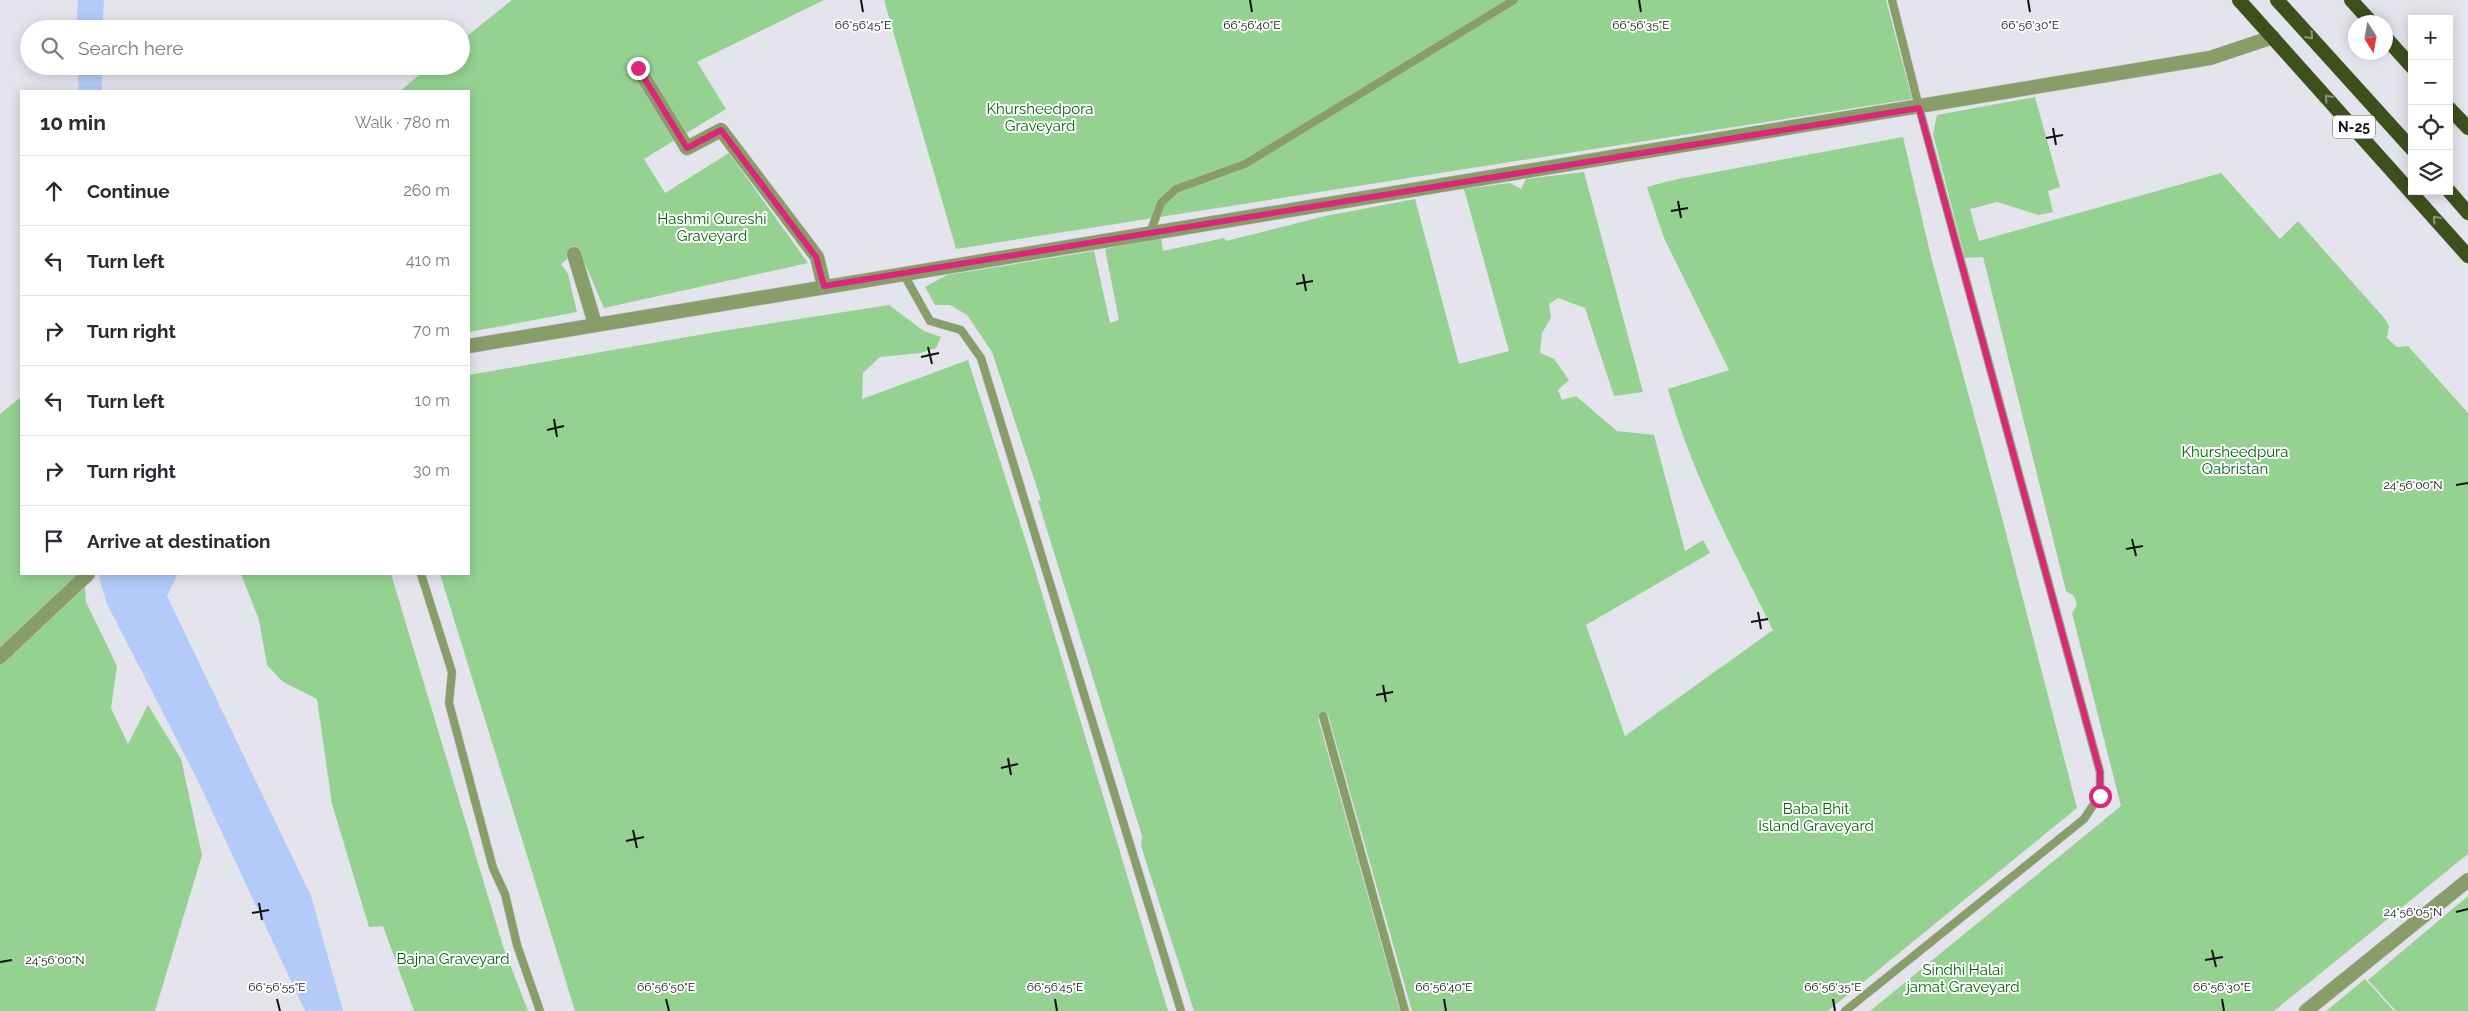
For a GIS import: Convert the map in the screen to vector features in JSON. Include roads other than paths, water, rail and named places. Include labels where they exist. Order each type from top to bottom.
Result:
[{"type":"highway","name":"N-25","points":[[2239,0],[2468,256]]},
{"type":"highway","points":[[2277,0],[2408,145]]},
{"type":"highway","points":[[2351,0],[2365,15]]},
{"type":"highway","points":[[2393,46],[2408,63]]},
{"type":"highway","points":[[2453,112],[2468,128]]},
{"type":"highway","points":[[2453,195],[2468,212]]},
{"type":"street","points":[[470,346],[903,273],[1919,108],[2210,58],[2273,37]]},
{"type":"street","points":[[638,68],[687,148],[721,130],[816,257],[824,286]]},
{"type":"street","points":[[574,254],[596,324]]},
{"type":"street","points":[[0,657],[87,575]]},
{"type":"street","points":[[2306,1011],[2468,880]]},
{"type":"lane","points":[[1150,233],[1161,203],[1176,189],[1246,164],[1514,0]]},
{"type":"lane","points":[[1845,1011],[2084,818],[2100,796],[2100,772],[1919,108],[1892,0]]},
{"type":"lane","points":[[903,273],[930,321],[961,330],[981,358],[1181,1011]]},
{"type":"lane","points":[[421,575],[452,672],[449,703],[491,858],[505,894],[517,945],[540,1011]]},
{"type":"lane","points":[[1323,716],[1405,1011]]},
{"type":"water","points":[[78,0],[104,0],[103,20],[77,20]]},
{"type":"water","points":[[78,75],[102,75],[102,90],[79,90]]},
{"type":"water","points":[[98,575],[178,575],[167,596],[311,896],[343,1011],[305,1011],[197,779],[107,604]]},
{"type":"park label","name":"Khursheedpora Graveyard","points":[[1040,118]]},
{"type":"park label","name":"Hashmi Qureshi Graveyard","points":[[712,228]]},
{"type":"park label","name":"Khursheedpura Qabristan","points":[[2235,460]]},
{"type":"park label","name":"Baba Bhit Island Graveyard","points":[[1816,818]]},
{"type":"park label","name":"Bajna Graveyard","points":[[453,959]]},
{"type":"park label","name":"Sindhi Halai jamat Graveyard","points":[[1963,978]]}]
